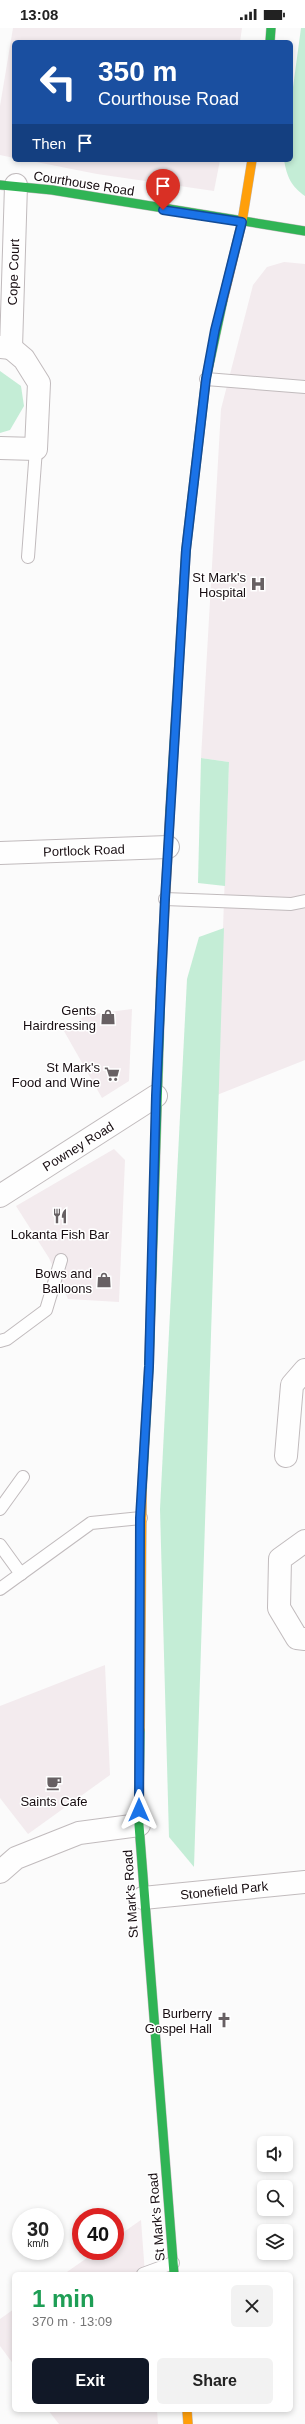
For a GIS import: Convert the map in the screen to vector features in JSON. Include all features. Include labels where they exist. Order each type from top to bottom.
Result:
[{"type":"street","points":[[270,40],[271,28]]},
{"type":"street","name":"St Mark's Road","points":[[174,2268],[143,1898],[139,1825],[140,1518],[149,1366],[156,1096],[165,899],[186,550],[206,379],[215,330],[242,222],[252,162]]},
{"type":"street","name":"Courthouse Road","points":[[8,185],[305,231]]},
{"type":"street","name":"Cope Court","points":[[5,348],[8,185]]},
{"type":"street","points":[[0,448],[36,449],[39,383],[24,359],[5,348]]},
{"type":"street","name":"Portlock Road","points":[[0,854],[168,847]]},
{"type":"street","name":"Powney Road","points":[[0,1196],[156,1096]]},
{"type":"street","points":[[286,1456],[292,1385],[305,1370]]},
{"type":"street","points":[[305,1541],[280,1559],[279,1608],[297,1638],[305,1639]]},
{"type":"street","points":[[0,1872],[16,1858],[79,1833],[139,1825]]},
{"type":"street","name":"Stonefield Park","points":[[143,1898],[305,1882]]},
{"type":"street","points":[[187,2412],[188,2424]]},
{"type":"lane","points":[[206,379],[305,386]]},
{"type":"lane","points":[[28,557],[36,449]]},
{"type":"lane","points":[[165,899],[291,904],[305,901]]},
{"type":"lane","points":[[0,1342],[7,1339],[46,1310],[61,1260]]},
{"type":"lane","points":[[0,1509],[23,1477]]},
{"type":"lane","points":[[0,1589],[91,1523],[140,1518]]},
{"type":"lane","points":[[0,1545],[21,1574]]},
{"type":"lane","points":[[153,2272],[174,2268]]},
{"type":"shaded area","points":[[13,28],[242,28],[240,40],[12,40],[12,158],[0,155],[0,106]]},
{"type":"shaded area","points":[[36,162],[220,162],[214,191],[97,174]]},
{"type":"shaded area","name":"St Mark's Hospital","points":[[284,262],[305,264],[305,1060],[217,1095],[229,762],[201,758],[221,409],[253,285],[267,267]]},
{"type":"shaded area","points":[[132,1009],[129,1081],[102,1098],[64,1031],[86,1015]]},
{"type":"shaded area","points":[[114,1149],[125,1160],[119,1302],[68,1299],[49,1258],[16,1206]]},
{"type":"shaded area","points":[[105,1665],[110,1775],[28,1834],[0,1798],[0,1706]]},
{"type":"shaded area","points":[[141,2220],[145,2272],[67,2272],[84,2260],[124,2260],[124,2232]]},
{"type":"shaded area","points":[[12,2310],[12,2362],[0,2346],[0,2319]]},
{"type":"shaded area","points":[[50,2412],[157,2412],[158,2424],[59,2424]]},
{"type":"green space","points":[[301,28],[305,28],[305,196],[296,189],[290,181],[285,162],[293,162],[293,87]]},
{"type":"green space","points":[[0,371],[21,386],[24,406],[10,430],[0,433]]},
{"type":"green space","points":[[201,758],[229,762],[225,886],[198,883]]},
{"type":"green space","points":[[224,928],[194,1867],[169,1837],[160,1509],[187,979],[199,937]]},
{"type":"traffic: fast","points":[[270,40],[271,28]]},
{"type":"traffic: fast","points":[[0,185],[52,190],[305,231]]},
{"type":"traffic: fast","points":[[170,812],[186,550],[206,379],[223,300]]},
{"type":"traffic: fast","points":[[142,1490],[149,1366],[161,978]]},
{"type":"traffic: fast","points":[[140,1730],[139,1825],[174,2272]]},
{"type":"traffic: slow","points":[[223,300],[242,222],[252,162]]},
{"type":"traffic: slow","points":[[161,978],[170,812]]},
{"type":"traffic: slow","points":[[140,1730],[142,1490]]},
{"type":"traffic: slow","points":[[187,2412],[188,2424]]},
{"type":"place","name":"St Mark's Hospital","points":[[258,584]]},
{"type":"place","name":"Gents Hairdressing","points":[[108,1017]]},
{"type":"place","name":"St Mark's Food and Wine","points":[[112,1074]]},
{"type":"place","name":"Lokanta Fish Bar","points":[[60,1216]]},
{"type":"place","name":"Bows and Balloons","points":[[104,1280]]},
{"type":"place","name":"Saints Cafe","points":[[54,1783]]},
{"type":"place","name":"Burberry Gospel Hall","points":[[224,2020]]},
{"type":"route","points":[[139,1810],[140,1518],[149,1366],[156,1096],[165,899],[186,550],[206,379],[215,330],[242,222],[163,210]]}]
